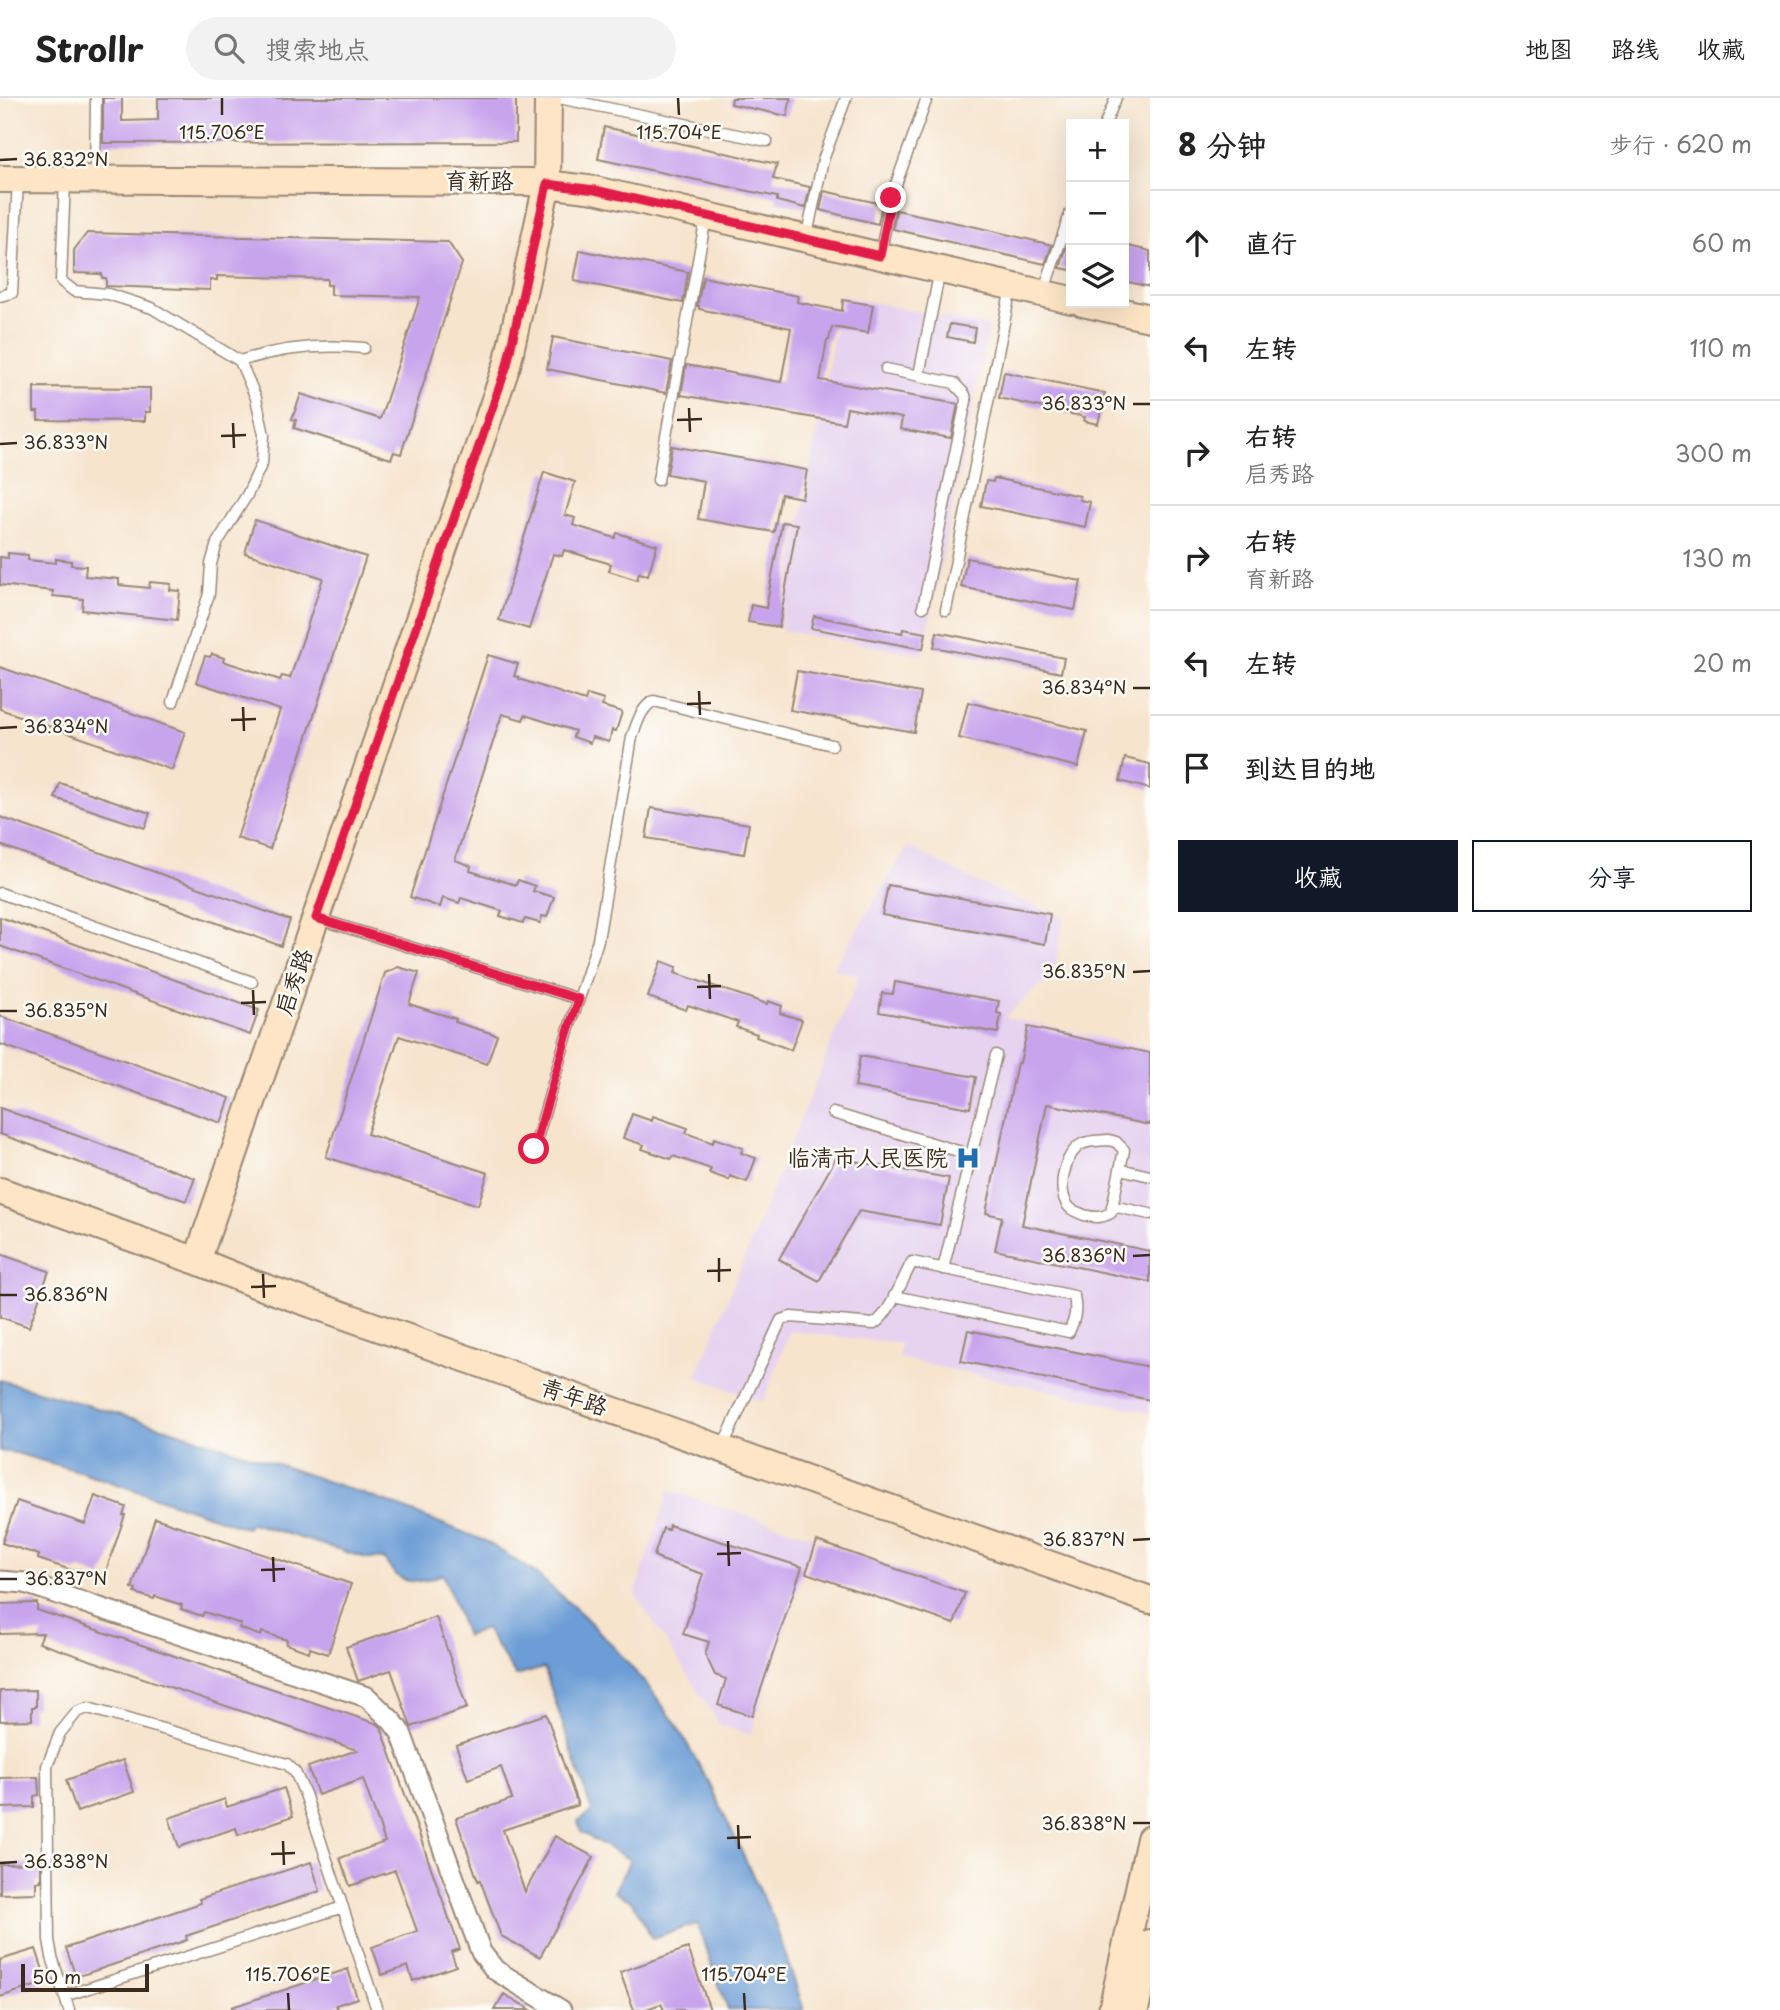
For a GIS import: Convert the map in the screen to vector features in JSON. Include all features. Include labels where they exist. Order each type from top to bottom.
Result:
[{"type":"street","name":"启秀路","points":[[197,1261],[507,365],[547,184],[548,98]]},
{"type":"street","name":"育新路","points":[[9,179],[530,181],[595,190],[1066,299]]},
{"type":"street","points":[[1105,308],[1150,318]]},
{"type":"street","name":"青年路","points":[[0,1191],[251,1283],[1150,1600]]},
{"type":"street","points":[[0,1581],[24,1583],[367,1698],[401,1733],[481,1952],[495,1970],[561,2010]]},
{"type":"street","points":[[1112,2010],[1150,1839]]},
{"type":"street","points":[[1135,2010],[1150,1943]]},
{"type":"lane","points":[[95,179],[96,98]]},
{"type":"lane","points":[[559,98],[767,141]]},
{"type":"lane","points":[[806,239],[823,160],[846,98]]},
{"type":"lane","points":[[880,256],[891,198],[928,98]]},
{"type":"lane","points":[[1107,119],[1116,98]]},
{"type":"lane","points":[[0,296],[12,293],[9,179]]},
{"type":"lane","points":[[65,179],[61,281],[74,291],[108,294],[152,308],[240,361],[251,384],[261,417],[264,435],[262,463],[247,495],[218,543],[211,564],[209,594],[173,702]]},
{"type":"lane","points":[[658,480],[706,216]]},
{"type":"lane","points":[[1043,294],[1066,226]]},
{"type":"lane","points":[[919,375],[940,270]]},
{"type":"lane","points":[[946,610],[1011,286]]},
{"type":"lane","points":[[240,361],[312,346],[364,348]]},
{"type":"lane","points":[[886,369],[954,383],[965,395],[966,401],[923,607]]},
{"type":"lane","points":[[534,1149],[597,940],[632,737],[648,703],[654,701],[832,745]]},
{"type":"lane","points":[[0,892],[252,982]]},
{"type":"lane","points":[[316,918],[579,999]]},
{"type":"lane","points":[[943,1269],[996,1055]]},
{"type":"lane","points":[[833,1113],[971,1155]]},
{"type":"lane","points":[[1109,1140],[1116,1142],[1124,1150],[1120,1169],[1111,1213],[1102,1217],[1071,1209],[1065,1200],[1063,1178],[1073,1150],[1083,1143],[1109,1140]]},
{"type":"lane","points":[[1120,1169],[1150,1176]]},
{"type":"lane","points":[[1112,1206],[1150,1214]]},
{"type":"lane","points":[[722,1449],[780,1320],[791,1317],[874,1324],[882,1319],[894,1296],[912,1262],[1074,1296],[1077,1308],[1076,1318],[1069,1332],[894,1296]]},
{"type":"lane","points":[[69,2010],[49,1940],[47,1766],[60,1732],[77,1712],[88,1708],[287,1764],[295,1772],[305,1794],[377,2010]]},
{"type":"lane","points":[[64,1996],[343,1907]]},
{"type":"shaded area","points":[[841,296],[989,326],[923,655],[781,630]]},
{"type":"shaded area","name":"临清市人民医院","points":[[908,846],[977,882],[1064,917],[1054,973],[1005,1017],[1150,1048],[1150,1413],[898,1358],[901,1344],[790,1331],[763,1402],[696,1377],[857,980],[858,975],[833,969]]},
{"type":"shaded area","points":[[669,1490],[815,1537],[751,1735],[720,1725],[635,1594]]},
{"type":"water","points":[[0,1380],[170,1429],[395,1505],[485,1541],[534,1572],[612,1645],[652,1691],[676,1724],[709,1783],[773,1918],[804,2010],[728,2010],[697,1924],[652,1938],[632,1901],[614,1892],[630,1860],[581,1832],[578,1821],[592,1812],[544,1668],[516,1676],[485,1629],[466,1636],[443,1574],[425,1580],[409,1581],[396,1575],[384,1559],[366,1558],[251,1523],[246,1528],[85,1473],[0,1451]]},
{"type":"building","points":[[103,98],[122,98],[122,121],[158,120],[158,98],[516,98],[516,142],[103,143]]},
{"type":"building","points":[[732,98],[791,98],[787,116],[731,104]]},
{"type":"building","points":[[604,127],[777,164],[773,179],[810,187],[805,208],[777,201],[777,197],[598,159]]},
{"type":"building","points":[[824,191],[882,204],[878,224],[820,210]]},
{"type":"building","points":[[896,210],[1052,245],[1045,264],[893,229]]},
{"type":"building","points":[[87,233],[448,242],[462,263],[401,454],[394,452],[391,459],[294,428],[296,420],[292,419],[301,394],[380,419],[420,297],[331,295],[331,285],[327,285],[327,279],[217,276],[217,280],[210,280],[210,290],[106,286],[106,278],[102,278],[102,274],[74,273],[74,250]]},
{"type":"building","points":[[1129,246],[1150,251],[1150,287],[1129,282]]},
{"type":"building","points":[[1066,248],[1066,269],[1060,268]]},
{"type":"building","points":[[580,250],[688,272],[683,303],[574,281]]},
{"type":"building","points":[[703,277],[798,296],[797,302],[842,311],[843,300],[873,305],[868,333],[832,327],[820,380],[958,404],[951,438],[900,429],[902,418],[847,408],[844,423],[681,395],[686,365],[781,382],[791,328],[699,309],[697,306]]},
{"type":"building","points":[[950,324],[975,328],[973,342],[947,337]]},
{"type":"building","points":[[553,337],[672,361],[666,393],[547,369]]},
{"type":"building","points":[[1004,372],[1105,393],[1098,424],[1084,421],[1085,417],[999,398]]},
{"type":"building","points":[[34,387],[150,388],[150,412],[145,412],[145,421],[38,420],[38,412],[34,412]]},
{"type":"building","points":[[672,446],[807,470],[802,498],[781,494],[774,532],[698,519],[704,481],[667,474]]},
{"type":"building","points":[[544,472],[575,482],[565,515],[575,518],[573,525],[615,538],[617,533],[657,545],[648,575],[639,573],[637,580],[609,571],[611,564],[564,550],[562,556],[553,554],[529,629],[499,620]]},
{"type":"building","points":[[994,478],[1080,496],[1079,500],[1090,502],[1085,527],[981,506],[986,481],[993,482]]},
{"type":"building","points":[[255,520],[366,557],[270,849],[237,838],[280,710],[196,682],[205,656],[210,657],[212,654],[224,658],[223,661],[280,680],[282,676],[290,678],[323,578],[245,553]]},
{"type":"building","points":[[782,522],[797,524],[779,627],[748,622],[751,605],[766,608]]},
{"type":"building","points":[[8,553],[28,555],[28,560],[56,563],[56,559],[71,561],[71,565],[86,566],[85,576],[119,579],[119,585],[149,588],[150,582],[171,584],[170,590],[180,591],[177,620],[82,610],[83,599],[53,596],[53,591],[0,585],[0,557],[8,558]]},
{"type":"building","points":[[967,558],[1081,581],[1075,610],[961,587]]},
{"type":"building","points":[[814,616],[902,633],[903,629],[926,633],[923,649],[811,628]]},
{"type":"building","points":[[937,632],[1064,658],[1061,673],[934,647]]},
{"type":"building","points":[[488,655],[518,664],[514,676],[519,679],[585,701],[587,695],[604,700],[602,706],[622,712],[609,742],[592,737],[590,743],[573,737],[575,731],[525,715],[523,720],[502,714],[455,860],[471,866],[470,871],[516,885],[518,880],[535,886],[533,891],[554,897],[547,917],[542,916],[540,923],[525,919],[523,923],[500,916],[502,911],[461,898],[459,903],[443,898],[440,907],[410,897]]},
{"type":"building","points":[[0,667],[185,732],[172,770],[0,709]]},
{"type":"building","points":[[797,671],[921,693],[914,732],[790,710]]},
{"type":"building","points":[[968,702],[1087,731],[1078,767],[959,738]]},
{"type":"building","points":[[1125,758],[1150,764],[1150,789],[1120,781]]},
{"type":"building","points":[[60,783],[150,813],[145,828],[55,798]]},
{"type":"building","points":[[651,808],[749,824],[744,854],[646,838]]},
{"type":"building","points":[[0,817],[290,920],[281,946],[0,845]]},
{"type":"building","points":[[888,885],[1050,914],[1045,944],[882,915]]},
{"type":"building","points":[[0,917],[259,1010],[250,1035],[0,946]]},
{"type":"building","points":[[661,961],[677,967],[675,973],[767,1004],[768,1001],[782,1006],[780,1013],[802,1020],[791,1050],[736,1027],[738,1022],[688,1005],[686,1010],[648,997]]},
{"type":"building","points":[[398,967],[419,973],[409,1004],[497,1035],[487,1064],[399,1036],[367,1134],[488,1173],[478,1205],[326,1157],[385,973]]},
{"type":"building","points":[[895,982],[999,1001],[997,1013],[1001,1014],[998,1033],[879,1012],[882,993],[893,994]]},
{"type":"building","points":[[0,1016],[230,1098],[221,1123],[0,1044]]},
{"type":"building","points":[[1028,1027],[1150,1053],[1150,1125],[1047,1104],[1022,1225],[1150,1251],[1150,1282],[995,1250],[1002,1217],[986,1213],[1017,1063],[1020,1063]]},
{"type":"building","points":[[860,1056],[976,1077],[970,1108],[855,1087]]},
{"type":"building","points":[[0,1108],[195,1178],[186,1201],[0,1134]]},
{"type":"building","points":[[632,1114],[652,1121],[653,1116],[688,1128],[686,1133],[713,1143],[714,1138],[743,1148],[741,1153],[756,1158],[747,1182],[730,1176],[729,1180],[709,1173],[711,1169],[642,1149],[644,1145],[623,1138]]},
{"type":"building","points":[[836,1158],[949,1178],[940,1225],[859,1211],[819,1281],[779,1259]]},
{"type":"building","points":[[0,1254],[49,1271],[29,1327],[0,1317]]},
{"type":"building","points":[[968,1330],[1150,1367],[1150,1400],[961,1361]]},
{"type":"building","points":[[95,1496],[126,1507],[102,1577],[38,1559],[39,1555],[2,1543],[17,1501],[85,1524]]},
{"type":"building","points":[[155,1518],[351,1584],[328,1654],[310,1648],[309,1652],[286,1644],[287,1640],[262,1632],[261,1636],[239,1628],[241,1624],[204,1612],[202,1616],[181,1609],[182,1605],[135,1593],[136,1589],[132,1588]]},
{"type":"building","points":[[669,1525],[802,1567],[752,1716],[718,1705],[726,1679],[715,1675],[705,1654],[709,1642],[683,1634],[703,1574],[654,1556],[663,1528],[668,1530]]},
{"type":"building","points":[[817,1541],[965,1593],[954,1624],[806,1573]]},
{"type":"building","points":[[37,1603],[37,1610],[378,1724],[460,1949],[451,1952],[456,1966],[413,1981],[408,1966],[382,1975],[372,1947],[417,1931],[395,1870],[350,1886],[340,1858],[385,1842],[363,1779],[318,1795],[308,1767],[357,1750],[39,1643],[43,1633],[0,1634],[0,1604]]},
{"type":"building","points":[[436,1617],[467,1708],[411,1727],[391,1670],[358,1681],[346,1647]]},
{"type":"building","points":[[36,1690],[36,1707],[32,1707],[32,1720],[0,1721],[0,1691]]},
{"type":"building","points":[[546,1714],[578,1805],[503,1830],[525,1892],[555,1836],[594,1857],[540,1957],[501,1936],[456,1818],[512,1799],[501,1767],[468,1779],[456,1745]]},
{"type":"building","points":[[123,1760],[134,1792],[77,1812],[66,1780]]},
{"type":"building","points":[[38,1777],[39,1795],[34,1796],[34,1807],[0,1808],[0,1778]]},
{"type":"building","points":[[284,1788],[293,1816],[238,1835],[236,1828],[179,1847],[169,1818],[225,1799],[227,1807]]},
{"type":"building","points":[[311,1862],[320,1891],[186,1936],[187,1940],[76,1977],[66,1948],[201,1903],[199,1899]]},
{"type":"building","points":[[41,1863],[41,1881],[36,1882],[36,1893],[0,1894],[0,1864]]},
{"type":"building","points":[[688,1948],[710,2010],[664,2010],[661,2004],[634,2010],[620,1972]]},
{"type":"building","points":[[36,1949],[47,1982],[0,1997],[0,1960]]},
{"type":"building","points":[[348,1969],[357,1998],[336,2005],[338,2010],[232,2010],[232,2007]]},
{"type":"building","points":[[504,1994],[531,2010],[494,2010]]},
{"type":"place","name":"临清市人民医院","points":[[968,1158]]},
{"type":"route","points":[[534,1149],[579,999],[316,918],[507,365],[547,184],[595,190],[880,256],[891,198]]}]
